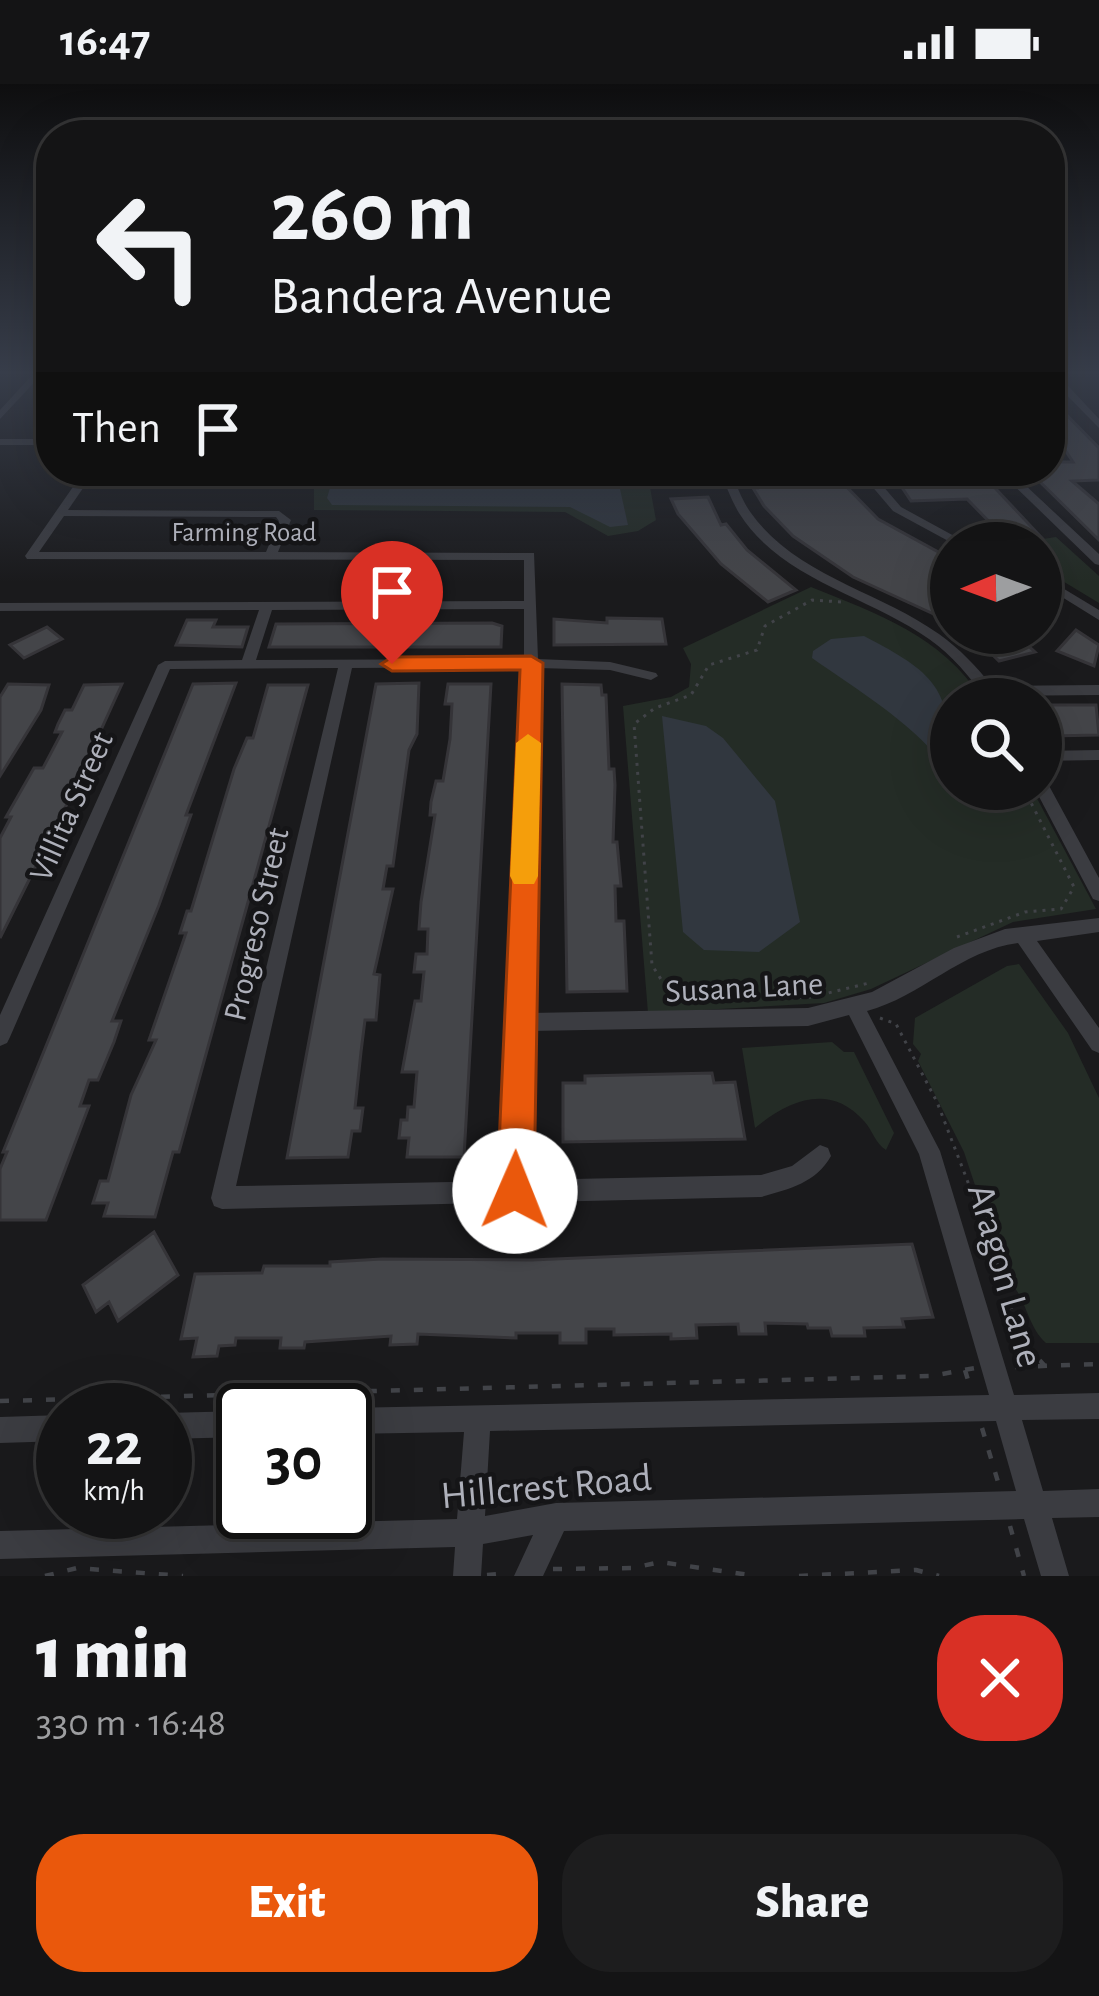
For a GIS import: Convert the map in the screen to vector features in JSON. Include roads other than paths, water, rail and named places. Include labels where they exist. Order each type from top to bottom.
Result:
[{"type":"street","points":[[61,513],[79,486]]},
{"type":"street","points":[[731,486],[740,507],[775,545],[829,583],[941,641],[976,678]]},
{"type":"street","points":[[877,486],[896,509],[930,527]]},
{"type":"street","points":[[1020,486],[1099,561]]},
{"type":"street","points":[[61,513],[279,514],[285,520],[271,556]]},
{"type":"street","name":"Farming Road","points":[[61,513],[31,556],[530,556],[530,605]]},
{"type":"street","points":[[1062,593],[1099,616]]},
{"type":"street","points":[[0,607],[530,605],[515,1191],[761,1186],[798,1175],[820,1156]]},
{"type":"street","points":[[267,606],[247,664],[531,663],[610,666],[651,676]]},
{"type":"street","name":"Villita Street","points":[[0,1037],[165,665],[247,664]]},
{"type":"street","name":"Progreso Street","points":[[346,664],[222,1198],[515,1191]]},
{"type":"street","points":[[1062,692],[1099,690]]},
{"type":"street","points":[[1062,756],[1099,755]]},
{"type":"street","points":[[1054,810],[1099,894]]},
{"type":"street","name":"Susana Lane","points":[[519,1022],[770,1021],[863,994],[1021,933],[1099,925]]},
{"type":"street","points":[[1021,933],[1099,1045]]},
{"type":"street","name":"Aragon Lane","points":[[863,994],[929,1151],[1006,1407],[1018,1503],[1055,1576]]},
{"type":"street","name":"Hillcrest Road","points":[[372,1420],[1099,1406]]},
{"type":"street","points":[[470,1576],[478,1418]]},
{"type":"street","points":[[0,1430],[36,1429]]},
{"type":"street","name":"Hillcrest Road","points":[[0,1545],[470,1533],[556,1517],[1099,1503]]},
{"type":"street","points":[[529,1574],[556,1517]]}]
